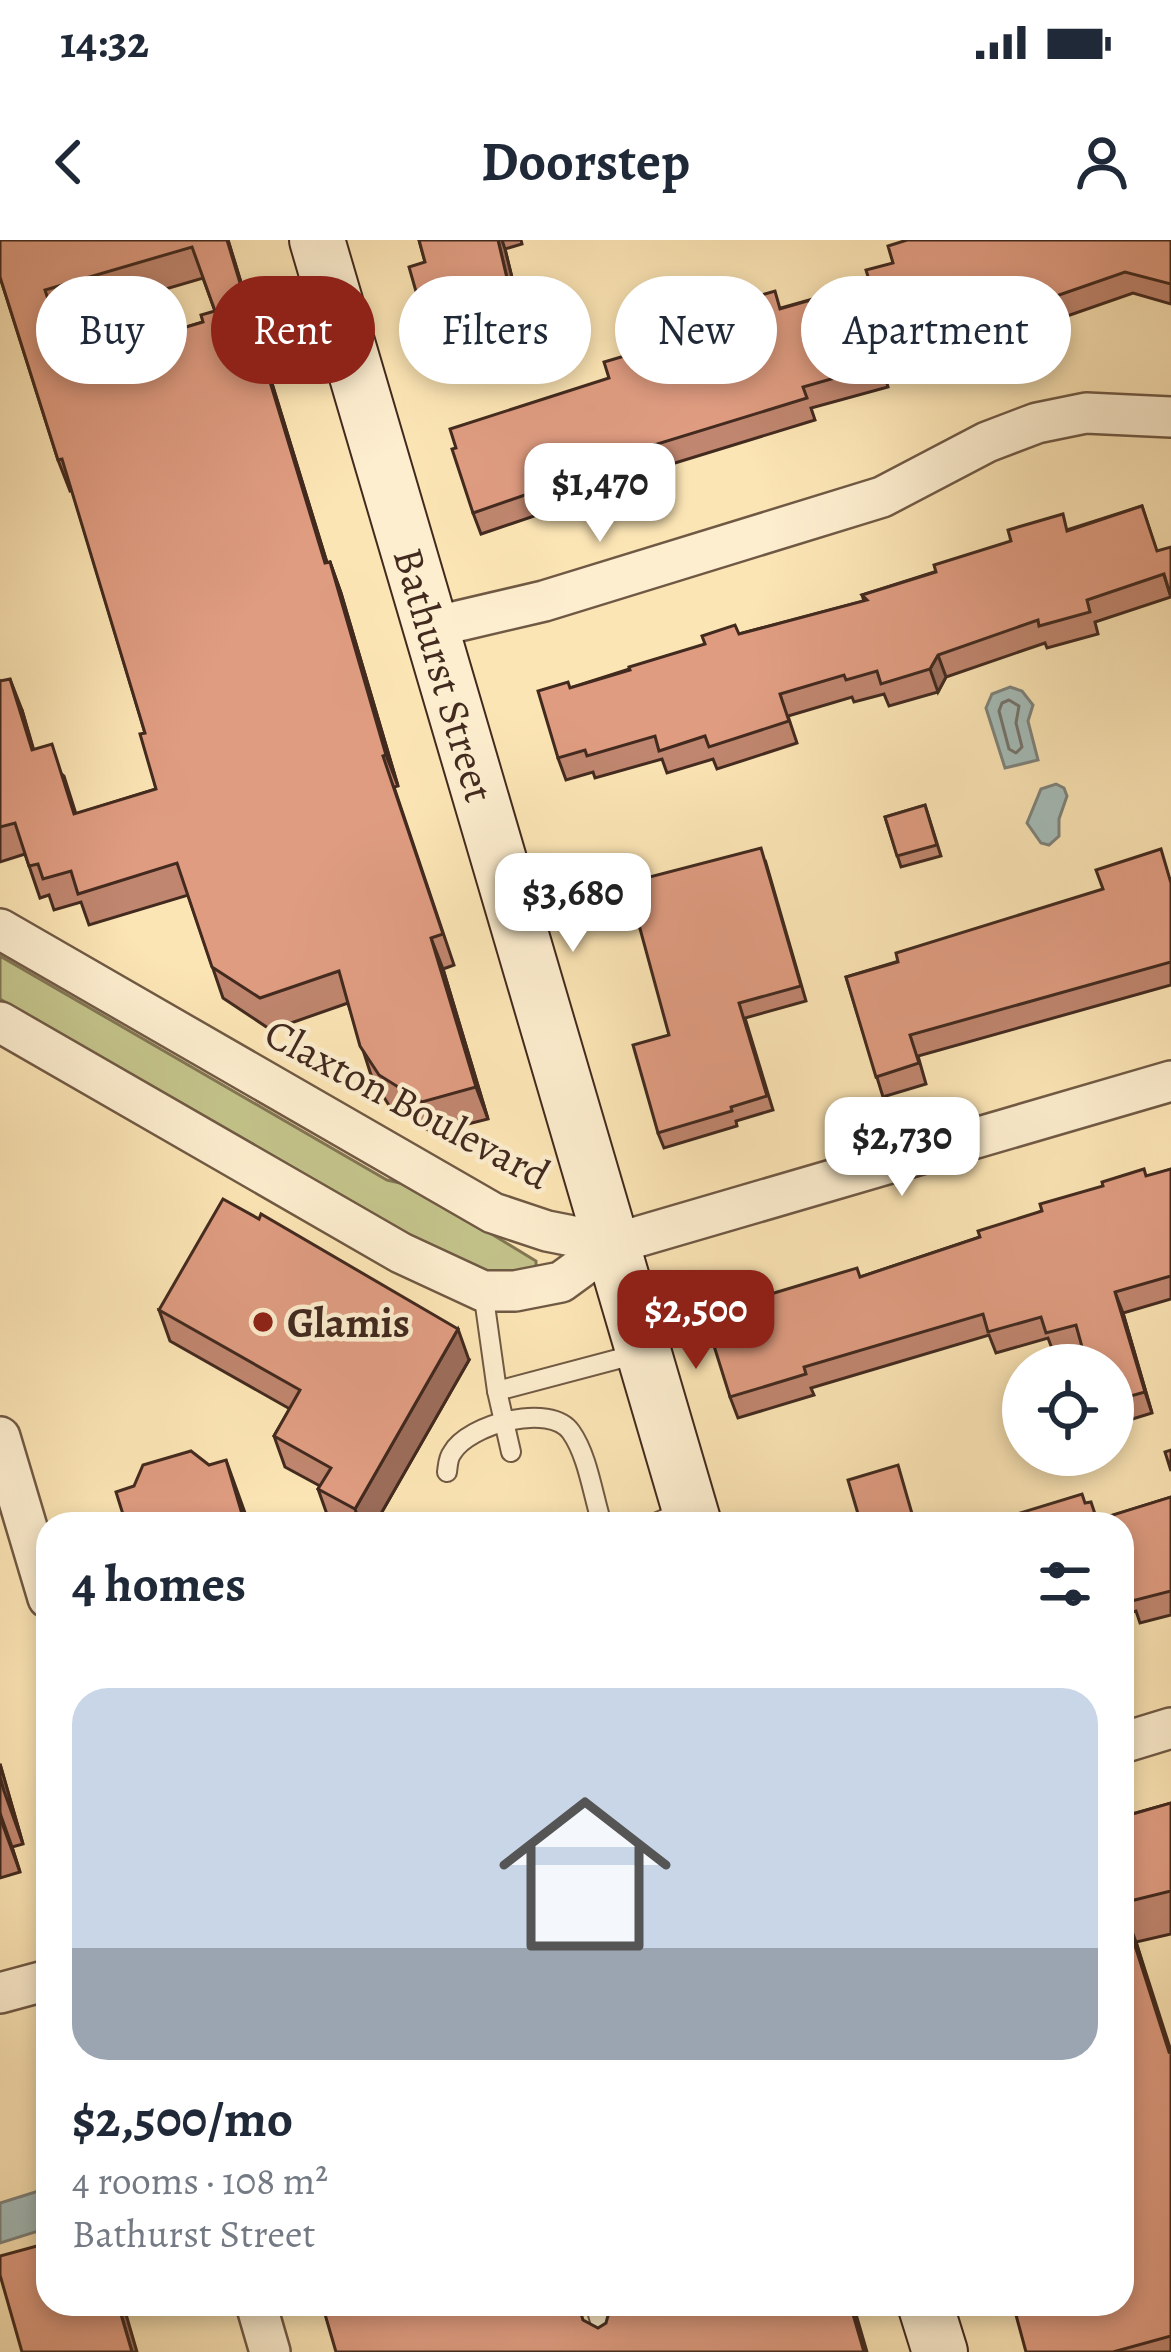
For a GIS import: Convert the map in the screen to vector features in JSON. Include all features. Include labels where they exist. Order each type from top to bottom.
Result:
[{"type":"main road","name":"Bathurst Street","points":[[316,240],[434,627],[644,1352],[677,1512]]},
{"type":"main road","points":[[929,2316],[940,2352]]},
{"type":"street","points":[[434,627],[544,601],[882,497],[987,442],[1037,423],[1086,413],[1171,417]]},
{"type":"street","name":"Claxton Boulevard","points":[[0,929],[494,1213],[547,1231],[613,1244]]},
{"type":"street","points":[[0,1022],[401,1253],[483,1291],[515,1291],[561,1282],[613,1244],[1171,1081]]},
{"type":"street","points":[[0,1437],[36,1558]]},
{"type":"street","points":[[1134,1739],[1171,1728]]},
{"type":"street","points":[[0,1994],[36,1984]]},
{"type":"street","points":[[260,2316],[270,2352]]},
{"type":"lane","points":[[483,1291],[511,1452]]},
{"type":"lane","points":[[497,1391],[644,1352]]},
{"type":"lane","points":[[447,1472],[452,1452],[475,1433],[538,1417],[560,1419],[574,1435],[598,1512]]},
{"type":"lane","points":[[598,2316],[609,2352]]},
{"type":"green space","points":[[0,956],[387,1180],[413,1186],[536,1261],[536,1270],[492,1277],[385,1227],[363,1208],[0,999]]},
{"type":"water","points":[[1010,687],[1022,691],[1033,705],[1028,721],[1038,760],[1005,768],[986,708],[992,694]]},
{"type":"water","points":[[1056,784],[1067,796],[1059,836],[1049,845],[1041,843],[1027,823],[1041,789]]},
{"type":"water","points":[[36,2192],[36,2232],[0,2243],[0,2203]]},
{"type":"building","points":[[0,240],[227,240],[238,276],[211,276],[211,300],[192,247],[93,276],[36,276],[36,384],[187,384],[187,327],[203,322],[201,315],[211,312],[211,384],[271,384],[325,563],[330,562],[383,756],[443,934],[431,938],[476,1087],[422,1102],[379,1075],[360,1046],[339,971],[260,998],[212,967],[177,863],[78,894],[71,871],[43,879],[38,864],[29,866],[15,823],[0,827],[0,681],[10,679],[32,750],[52,744],[74,814],[156,789],[140,734],[145,733],[62,459],[58,460],[0,277]]},
{"type":"building","points":[[419,240],[498,240],[506,276],[412,276],[409,267],[425,262]]},
{"type":"building","points":[[907,240],[1171,240],[1171,284],[1125,272],[1071,291],[1071,276],[868,276],[866,270],[893,263],[888,246]]},
{"type":"building","points":[[777,298],[780,309],[801,303],[801,384],[814,384],[803,387],[807,398],[592,464],[594,471],[473,513],[450,429],[609,378],[604,362],[615,359],[615,384],[777,384]]},
{"type":"building","points":[[1142,506],[1157,551],[1171,547],[1171,597],[1164,574],[1087,600],[1090,612],[1039,626],[1038,620],[938,655],[930,669],[881,684],[877,671],[846,680],[844,675],[780,694],[789,721],[709,747],[705,736],[659,751],[655,736],[587,756],[585,750],[558,758],[538,691],[568,682],[570,688],[630,670],[705,644],[702,636],[735,625],[739,634],[867,600],[862,595],[936,572],[934,565],[1011,541],[1008,530],[1063,514],[1067,531]]},
{"type":"building","points":[[925,805],[937,845],[897,856],[885,817]]},
{"type":"building","points":[[761,848],[801,986],[739,1003],[767,1096],[658,1133],[633,1045],[669,1035],[633,903],[639,901],[634,881]]},
{"type":"building","points":[[1161,849],[1171,883],[1171,962],[910,1035],[919,1063],[876,1077],[846,977],[898,962],[896,953],[1103,889],[1096,870]]},
{"type":"building","points":[[1144,1169],[1146,1176],[1171,1169],[1171,1276],[1115,1292],[1131,1344],[1081,1344],[1076,1325],[1046,1333],[1041,1317],[988,1332],[983,1314],[804,1367],[806,1374],[730,1397],[704,1314],[857,1268],[860,1277],[980,1237],[978,1231],[1042,1211],[1040,1204],[1103,1186],[1102,1182]]},
{"type":"building","points":[[223,1199],[259,1219],[261,1214],[458,1329],[355,1509],[318,1489],[331,1468],[274,1436],[300,1390],[159,1310]]},
{"type":"building","points":[[1134,1355],[1145,1392],[1134,1395]]},
{"type":"building","points":[[191,1451],[209,1465],[226,1460],[241,1512],[122,1512],[116,1492],[134,1486],[143,1465]]},
{"type":"building","points":[[898,1465],[912,1512],[857,1512],[848,1480]]},
{"type":"building","points":[[1082,1494],[1094,1512],[1023,1512]]},
{"type":"building","points":[[1171,1497],[1171,1591],[1134,1600],[1134,1512],[1123,1512]]},
{"type":"building","points":[[1171,1803],[1171,1891],[1134,1900],[1134,1814]]},
{"type":"building","points":[[1134,1943],[1171,2051],[1171,2336],[1113,2352],[1026,2352],[1016,2316],[1134,2316]]},
{"type":"building","points":[[36,2246],[36,2316],[122,2316],[132,2352],[22,2352],[0,2275],[0,2256]]},
{"type":"building","points":[[326,2316],[582,2316],[598,2328],[608,2316],[854,2316],[864,2352],[336,2352]]},
{"type":"place","name":"Glamis","points":[[263,1322]]}]
